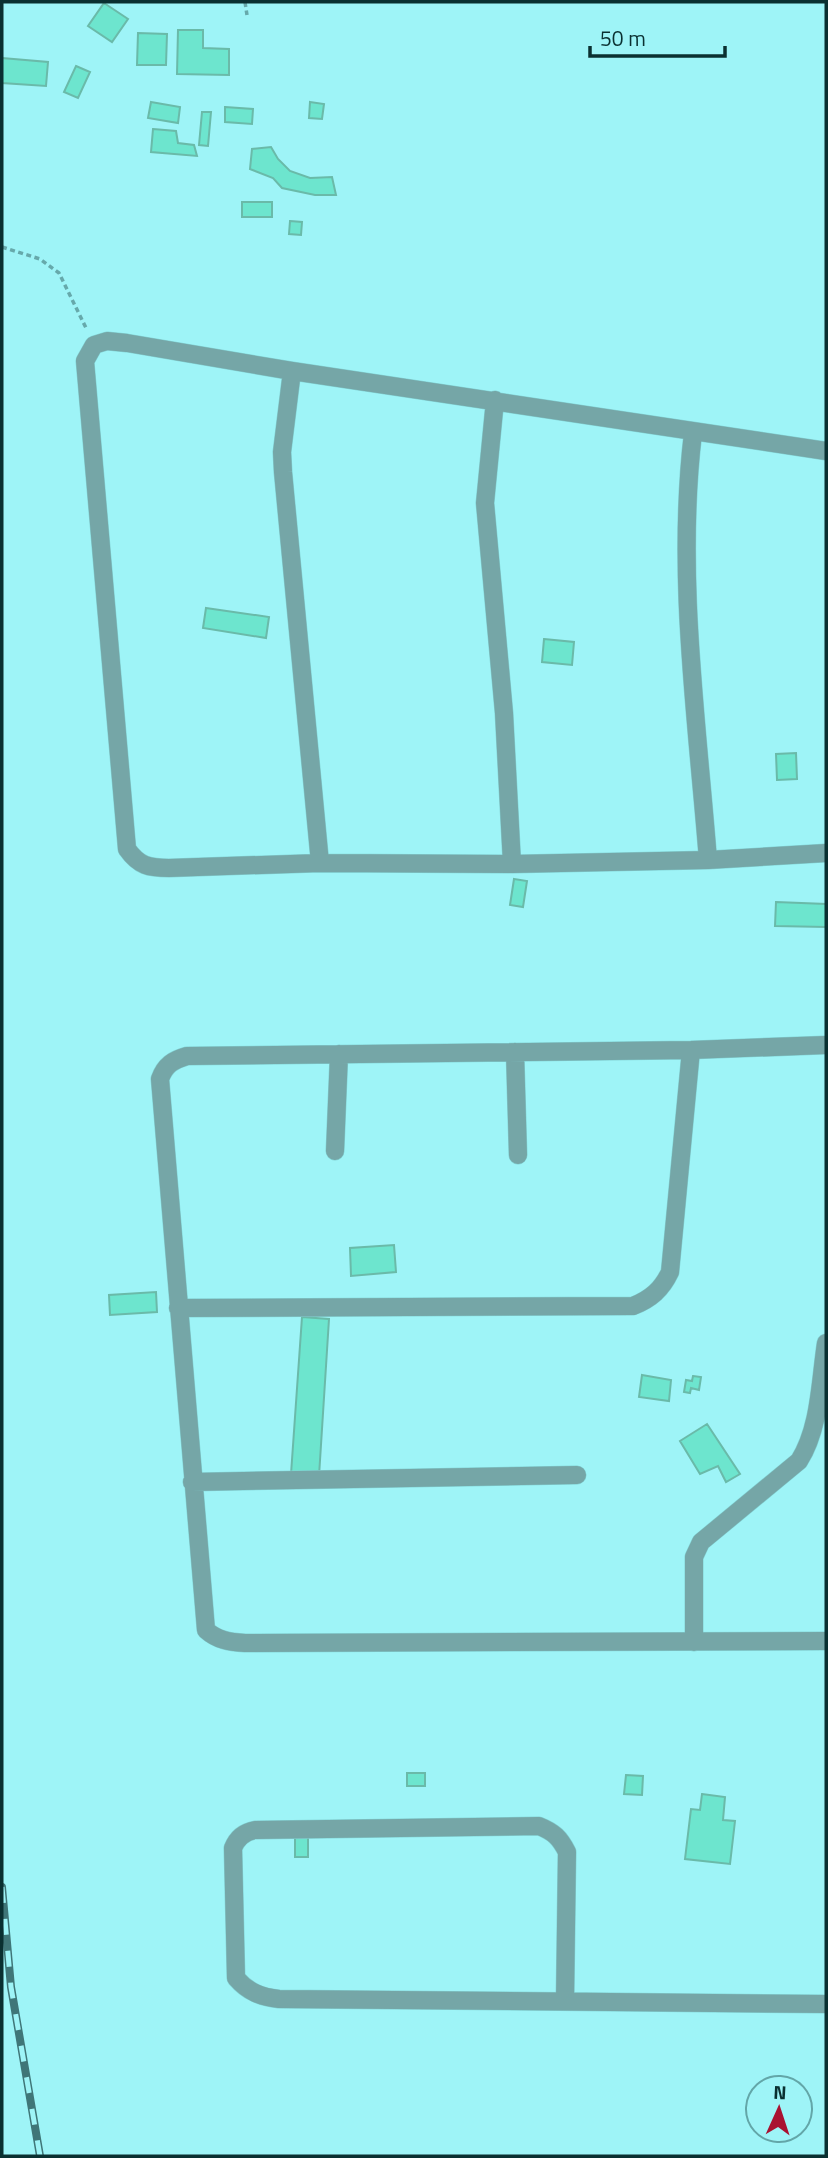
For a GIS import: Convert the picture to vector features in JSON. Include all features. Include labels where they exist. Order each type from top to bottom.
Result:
[{"type":"street","points":[[826,451],[292,371],[128,343],[107,341],[94,345],[85,361],[127,849],[136,862],[148,868],[320,863],[512,864],[708,860],[826,853]]},
{"type":"street","points":[[292,371],[282,452],[283,472],[320,863]]},
{"type":"street","points":[[495,400],[485,503],[503,713],[512,864]]},
{"type":"street","points":[[693,433],[688,477],[687,538],[690,641],[708,860]]},
{"type":"street","points":[[826,1045],[691,1050],[187,1056],[177,1059],[163,1070],[160,1079],[206,1630],[220,1639],[244,1643],[826,1641]]},
{"type":"street","points":[[178,1308],[633,1306],[646,1301],[664,1284],[670,1272],[691,1050]]},
{"type":"street","points":[[515,1052],[518,1155]]},
{"type":"street","points":[[335,1152],[339,1054]]},
{"type":"street","points":[[694,1642],[694,1557],[701,1542],[799,1461],[808,1448],[826,1343]]},
{"type":"street","points":[[192,1482],[577,1475]]},
{"type":"street","points":[[565,2001],[567,1852],[556,1835],[548,1830],[539,1826],[255,1830],[236,1841],[233,1847],[236,1978],[243,1987],[264,1997],[279,1999],[826,2004]]},
{"type":"path","points":[[245,2],[247,15]]},
{"type":"path","points":[[2,247],[40,259],[59,272],[94,345]]},
{"type":"building","points":[[104,3],[128,19],[112,42],[88,26]]},
{"type":"building","points":[[178,30],[203,30],[203,48],[229,49],[229,75],[177,74]]},
{"type":"building","points":[[138,33],[167,34],[166,65],[137,65]]},
{"type":"building","points":[[2,58],[48,62],[46,86],[2,83]]},
{"type":"building","points":[[76,66],[90,72],[78,98],[64,92]]},
{"type":"building","points":[[151,102],[180,107],[178,123],[148,118]]},
{"type":"building","points":[[310,102],[324,104],[322,119],[309,118]]},
{"type":"building","points":[[225,107],[253,109],[252,124],[225,122]]},
{"type":"building","points":[[202,112],[211,112],[208,146],[199,145]]},
{"type":"building","points":[[153,129],[176,131],[178,143],[194,145],[197,156],[151,152]]},
{"type":"building","points":[[271,147],[290,171],[310,178],[332,177],[336,195],[315,195],[282,188],[273,178],[250,169],[252,149]]},
{"type":"building","points":[[242,202],[272,202],[272,217],[242,217]]},
{"type":"building","points":[[290,221],[302,222],[301,235],[289,234]]},
{"type":"building","points":[[206,608],[269,617],[266,638],[203,628]]},
{"type":"building","points":[[544,639],[574,642],[572,665],[542,662]]},
{"type":"building","points":[[796,753],[797,779],[777,780],[776,754]]},
{"type":"building","points":[[514,879],[527,881],[523,907],[510,905]]},
{"type":"building","points":[[776,902],[826,904],[826,927],[775,926]]},
{"type":"building","points":[[394,1245],[396,1272],[351,1276],[350,1248]]},
{"type":"building","points":[[156,1292],[157,1312],[110,1315],[109,1295]]},
{"type":"building","points":[[302,1317],[329,1319],[319,1476],[291,1474]]},
{"type":"building","points":[[642,1375],[671,1380],[669,1401],[639,1397]]},
{"type":"building","points":[[693,1376],[701,1377],[699,1390],[691,1388],[690,1393],[684,1392],[686,1380],[692,1381]]},
{"type":"building","points":[[707,1424],[740,1474],[726,1482],[718,1466],[700,1474],[680,1441]]},
{"type":"building","points":[[407,1773],[425,1773],[425,1786],[407,1786]]},
{"type":"building","points":[[626,1775],[643,1776],[642,1795],[624,1794]]},
{"type":"building","points":[[702,1794],[725,1797],[723,1820],[735,1821],[730,1864],[685,1859],[691,1809],[700,1810]]},
{"type":"building","points":[[295,1837],[308,1837],[308,1857],[295,1857]]},
{"type":"railway","points":[[2,1887],[11,1987],[40,2156]]}]
